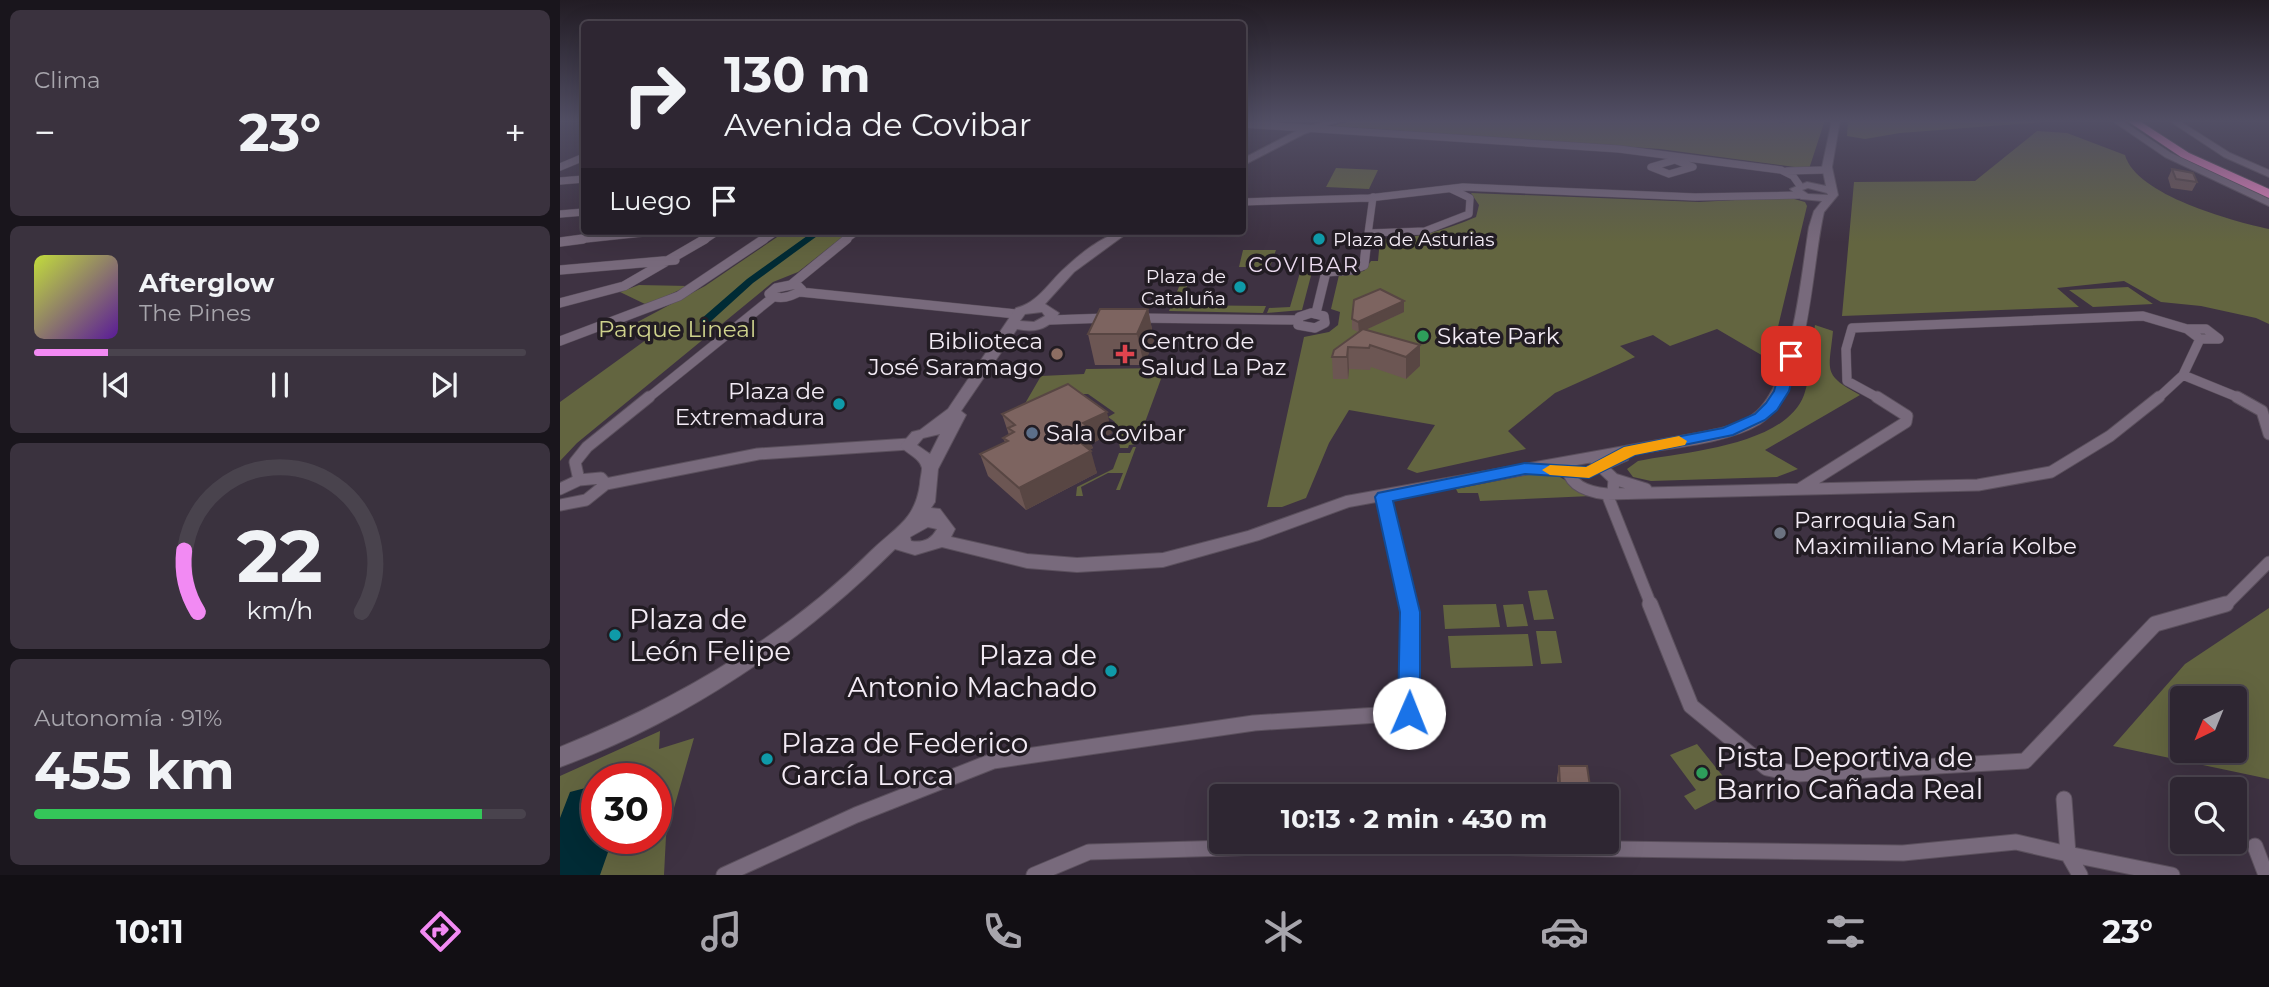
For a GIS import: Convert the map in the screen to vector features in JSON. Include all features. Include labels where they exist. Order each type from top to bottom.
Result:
[{"type":"highway","points":[[2198,161],[2269,194]]},
{"type":"highway","points":[[2219,161],[2269,184]]},
{"type":"street","points":[[1672,161],[1651,167],[1669,174],[1693,167],[1677,161]]},
{"type":"street","points":[[1710,161],[1781,170],[1826,169]]},
{"type":"street","points":[[1828,161],[1828,194]]},
{"type":"street","points":[[2180,161],[2269,203]]},
{"type":"street","points":[[2240,161],[2269,174]]},
{"type":"street","points":[[908,537],[939,540],[1027,561],[1077,565],[1163,560],[1253,536],[1346,502],[1384,497],[1525,468],[1575,463],[1727,432],[1760,417],[1782,391],[1791,356],[1805,194],[1826,169]]},
{"type":"street","points":[[1781,170],[1793,176],[1805,194]]},
{"type":"street","points":[[560,181],[581,179]]},
{"type":"street","points":[[1246,202],[1373,197],[1447,188],[1539,188],[1695,197],[1828,194]]},
{"type":"street","points":[[1370,233],[1425,231],[1469,214],[1470,198],[1447,188]]},
{"type":"street","points":[[1805,194],[1828,194]]},
{"type":"street","points":[[1316,313],[1326,272],[1360,268],[1364,265],[1373,197]]},
{"type":"street","points":[[560,214],[581,212]]},
{"type":"street","points":[[560,242],[624,235]]},
{"type":"street","points":[[560,303],[611,292],[639,282],[712,235]]},
{"type":"street","points":[[560,341],[679,296],[771,235]]},
{"type":"street","points":[[772,298],[769,295],[772,290],[792,284],[852,235]]},
{"type":"street","points":[[1001,346],[1032,327],[1082,258],[1118,235]]},
{"type":"street","points":[[560,270],[675,260]]},
{"type":"street","points":[[792,284],[802,286],[800,292]]},
{"type":"street","points":[[579,480],[575,462],[587,447],[772,298],[800,292],[981,311],[1014,319],[1032,327]]},
{"type":"street","points":[[913,448],[961,403],[1001,346],[1014,319],[1045,309],[1077,317],[1117,318]]},
{"type":"street","points":[[1128,318],[1297,320],[1305,328],[1319,327],[1326,320],[1316,313],[1302,315],[1297,320]]},
{"type":"street","points":[[1800,488],[1906,422],[1907,416],[1901,410],[1847,381],[1846,349],[1852,328],[2143,316],[2187,329],[2206,329],[2219,339],[2200,339],[2187,329]]},
{"type":"street","points":[[560,333],[584,330]]},
{"type":"street","points":[[1575,463],[1585,490],[1610,493],[1978,485],[2051,472],[2110,436],[2183,375],[2200,339]]},
{"type":"street","points":[[2183,375],[2254,404],[2262,411],[2269,434]]},
{"type":"street","points":[[908,537],[926,502],[930,470],[959,413],[961,403]]},
{"type":"street","points":[[926,433],[938,432],[943,441]]},
{"type":"street","points":[[560,505],[586,500],[600,492],[606,484],[758,454],[913,448],[943,441]]},
{"type":"street","points":[[913,448],[928,460],[930,470]]},
{"type":"street","points":[[1630,451],[1609,473],[1610,493],[1691,706],[1767,768],[1798,775],[2025,761],[2155,624],[2228,603],[2269,562]]},
{"type":"street","points":[[1575,463],[1589,472],[1609,473]]},
{"type":"street","points":[[1575,463],[1659,492]]},
{"type":"street","points":[[560,489],[579,480],[601,478],[606,484]]},
{"type":"street","points":[[724,875],[856,815],[993,761],[1254,723],[1409,713],[1410,612],[1384,497]]},
{"type":"street","points":[[926,502],[946,529],[939,540]]},
{"type":"street","points":[[560,757],[640,723],[728,674],[780,640],[931,519],[940,521]]},
{"type":"street","points":[[2064,799],[2068,854],[2080,875]]},
{"type":"street","points":[[1034,875],[1089,852],[1337,845],[1903,853],[2016,842],[2172,875]]},
{"type":"street","points":[[2255,846],[2266,875]]},
{"type":"green space","points":[[1748,161],[1812,161],[1809,169]]},
{"type":"green space","points":[[2000,161],[2128,161],[2147,182],[2166,194],[2210,213],[2269,229],[2269,324],[2256,318],[2201,306],[2161,302],[2124,281],[2057,288],[2079,307],[1842,316],[1854,182],[1975,181]]},
{"type":"green space","points":[[1336,168],[1378,170],[1369,189],[1326,187]]},
{"type":"green space","points":[[1471,193],[1699,202],[1787,197],[1805,202],[1807,206],[1770,360],[1717,329],[1670,346],[1653,335],[1620,346],[1635,357],[1555,393],[1508,431],[1526,449],[1417,473],[1407,469],[1435,425],[1349,410],[1329,443],[1306,498],[1282,507],[1267,507],[1304,337],[1329,332],[1338,325],[1340,312],[1331,309],[1339,275],[1364,271],[1371,261],[1378,261],[1380,239],[1406,238],[1429,233],[1476,217],[1479,205]]},
{"type":"green space","name":"Parque Lineal","points":[[780,235],[845,235],[798,272],[773,282],[577,443],[560,461],[560,402],[650,337],[615,334],[705,286]]},
{"type":"green space","points":[[1243,250],[1276,250],[1270,267],[1239,267]]},
{"type":"green space","points":[[1313,268],[1302,310],[1267,313],[1269,308],[1290,307],[1301,269]]},
{"type":"green space","points":[[1186,270],[1194,270],[1179,305],[1266,306],[1263,313],[1169,311]]},
{"type":"green space","points":[[639,285],[688,286],[647,305],[620,292]]},
{"type":"green space","points":[[2128,287],[2153,304],[2093,307],[2069,290]]},
{"type":"green space","points":[[1815,325],[1833,331],[1831,370],[1839,382],[1860,395],[1765,450],[1798,469],[1777,477],[1651,481],[1633,477],[1627,469],[1638,461],[1731,444],[1777,426],[1793,412],[1804,395]]},
{"type":"green space","points":[[1165,368],[1137,444],[1129,445],[1128,448],[1120,448],[1117,432],[1113,428],[1115,422],[1108,417],[1115,413],[1088,394],[1070,394],[1016,419],[1041,376],[1084,374],[1086,369]]},
{"type":"green space","points":[[1133,447],[1136,447],[1120,490],[1116,490],[1123,473],[1108,473],[1081,487],[1083,496],[1076,496],[1077,487],[1113,469],[1119,453],[1130,453]]},
{"type":"green space","points":[[1542,472],[1555,474],[1591,496],[1480,501],[1478,493],[1458,493],[1456,489]]},
{"type":"green space","points":[[1547,590],[1554,619],[1534,620],[1528,591]]},
{"type":"green space","points":[[1496,604],[1500,627],[1445,629],[1443,605]]},
{"type":"green space","points":[[1523,604],[1528,626],[1507,627],[1503,605]]},
{"type":"green space","points":[[2269,608],[2269,779],[2193,763],[2247,763],[2247,686],[2170,686],[2170,758],[2113,746],[2185,664]]},
{"type":"green space","points":[[1536,631],[1556,631],[1562,663],[1541,664]]},
{"type":"green space","points":[[1528,634],[1533,666],[1451,668],[1448,636]]},
{"type":"green space","points":[[660,731],[659,749],[694,738],[672,815],[672,763],[589,763]]},
{"type":"green space","name":"Pista Deportiva de Barrio Cañada Real","points":[[1697,744],[1734,790],[1695,810],[1684,796],[1696,790],[1670,755]]},
{"type":"green space","points":[[581,767],[581,854],[665,854],[664,875],[560,875],[560,776]]},
{"type":"water","points":[[581,789],[581,854],[607,854],[600,875],[560,875],[560,818],[570,792]]},
{"type":"building","points":[[2172,169],[2193,173],[2197,182],[2176,179]]},
{"type":"building","points":[[1380,289],[1404,301],[1358,322],[1352,319],[1354,300]]},
{"type":"building","points":[[1100,309],[1148,309],[1137,334],[1088,334]]},
{"type":"building","points":[[1363,329],[1420,345],[1406,357],[1370,345],[1369,348],[1348,347],[1347,357],[1332,357],[1334,350]]},
{"type":"building","points":[[1068,384],[1107,412],[1083,423],[1087,426],[1077,431],[1083,436],[1076,439],[1091,451],[1019,488],[980,454],[1008,441],[1003,438],[1014,432],[1008,428],[1015,425],[1002,414]]},
{"type":"building","points":[[1559,766],[1587,766],[1590,784],[1560,784]]},
{"type":"waterway","points":[[705,321],[750,281],[814,235]]},
{"type":"slow traffic","points":[[1550,470],[1577,474],[1589,472],[1604,467],[1630,451],[1679,441]]},
{"type":"place","name":"Plaza de Asturias","points":[[1319,239]]},
{"type":"place","name":"Plaza de Cataluña","points":[[1240,287]]},
{"type":"place","name":"Skate Park","points":[[1423,336]]},
{"type":"place","name":"Biblioteca José Saramago","points":[[1057,354]]},
{"type":"place","name":"Centro de Salud La Paz","points":[[1125,354]]},
{"type":"place","name":"Plaza de Extremadura","points":[[839,404]]},
{"type":"place","name":"Sala Covibar","points":[[1032,433]]},
{"type":"place","name":"Parroquia San Maximiliano María Kolbe","points":[[1780,533]]},
{"type":"place","name":"Plaza de León Felipe","points":[[615,635]]},
{"type":"place","name":"Plaza de Antonio Machado","points":[[1111,671]]},
{"type":"place","name":"Plaza de Federico García Lorca","points":[[767,759]]},
{"type":"place","name":"Pista Deportiva de Barrio Cañada Real","points":[[1702,773]]},
{"type":"district","name":"COVIBAR","points":[[1304,265]]},
{"type":"route","points":[[1409,713],[1410,612],[1384,497],[1525,468],[1577,474],[1589,472],[1604,467],[1630,451],[1745,426],[1771,407],[1782,391],[1791,356]]}]
